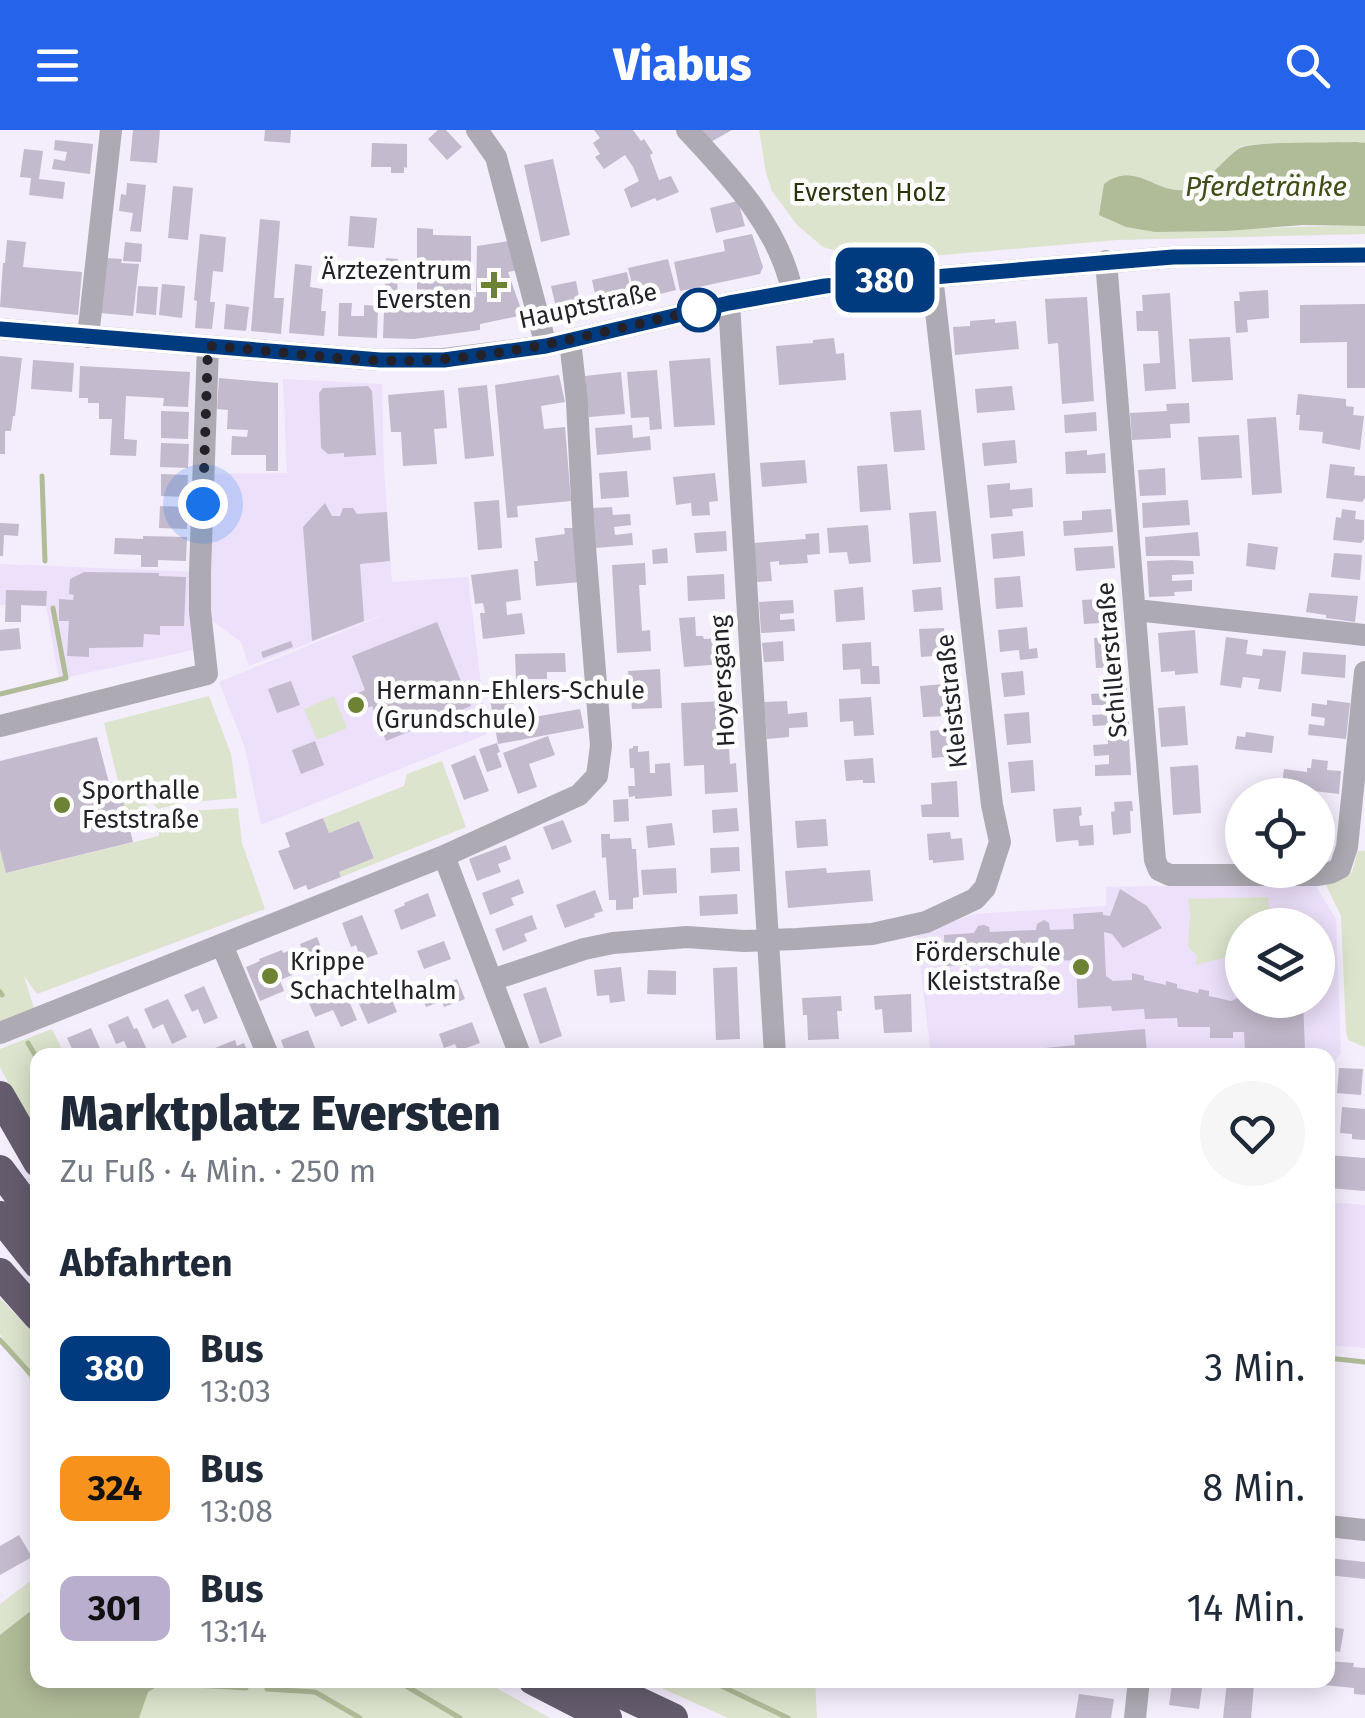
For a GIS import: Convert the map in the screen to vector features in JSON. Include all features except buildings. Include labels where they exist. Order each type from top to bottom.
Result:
[{"type":"highway","points":[[0,1096],[30,1148]]},
{"type":"highway","points":[[0,1170],[30,1209]]},
{"type":"highway","points":[[0,1216],[30,1254]]},
{"type":"highway","points":[[0,1274],[30,1307]]},
{"type":"highway","points":[[549,1688],[608,1718]]},
{"type":"highway","points":[[609,1688],[673,1718]]},
{"type":"street","points":[[88,336],[111,130]]},
{"type":"street","points":[[476,130],[496,157],[546,346]]},
{"type":"street","points":[[688,130],[758,213],[776,244],[792,290]]},
{"type":"street","name":"Hauptstraße","points":[[0,329],[380,360],[422,360],[546,346],[792,290],[1106,261],[1365,255]]},
{"type":"street","name":"Schillerstraße","points":[[1106,261],[1155,860],[1159,870],[1170,875],[1298,875],[1330,873],[1340,868],[1348,847],[1365,672]]},
{"type":"street","name":"Kleiststraße","points":[[492,980],[613,942],[872,934],[926,922],[974,899],[985,888],[1000,842],[992,805],[932,276]]},
{"type":"street","name":"Hoyersgang","points":[[729,303],[774,1048]]},
{"type":"street","points":[[0,1033],[444,856],[578,795],[596,776],[602,746],[570,341]]},
{"type":"street","points":[[0,726],[207,674],[200,572],[208,346]]},
{"type":"street","points":[[1136,610],[1365,635]]},
{"type":"street","points":[[444,856],[517,1048]]},
{"type":"street","points":[[222,945],[265,1048]]},
{"type":"street","points":[[1335,1527],[1365,1530]]},
{"type":"street","points":[[1136,1718],[1139,1688]]},
{"type":"shaded area","points":[[283,379],[382,384],[392,582],[468,577],[487,734],[261,825],[245,748],[219,682],[406,606],[249,666],[241,642],[201,612],[203,648],[59,679],[46,606],[0,605],[0,564],[200,572],[200,474],[287,473]]},
{"type":"shaded area","name":"Förderschule Kleiststraße","points":[[1106,887],[1317,888],[1329,908],[1225,908],[1225,1018],[1335,1018],[1335,917],[1341,1052],[1335,1061],[1335,1048],[930,1048],[916,933],[975,914],[1106,906]]},
{"type":"shaded area","points":[[1335,1203],[1365,1205],[1365,1348],[1335,1346]]},
{"type":"green space","name":"Eversten Holz","points":[[759,130],[1365,130],[1365,143],[1240,147],[1200,184],[1185,190],[1126,175],[1104,184],[1155,232],[1365,226],[1365,234],[1117,240],[896,259],[853,255],[823,247],[797,225],[772,191]]},
{"type":"green space","points":[[209,696],[231,754],[237,798],[158,809],[150,801],[129,827],[104,723]]},
{"type":"green space","points":[[334,696],[347,728],[317,740],[304,709]]},
{"type":"green space","points":[[442,761],[466,827],[341,877],[339,872],[374,857],[359,821],[329,833],[323,818],[404,786],[407,774]]},
{"type":"green space","points":[[238,808],[242,843],[265,909],[37,994],[24,976],[37,1018],[0,1033],[0,849],[7,873],[159,836],[159,813]]},
{"type":"green space","points":[[1358,851],[1365,851],[1365,1047],[1348,1040],[1341,916],[1327,888],[1335,888],[1335,880],[1352,872]]},
{"type":"green space","points":[[1268,897],[1269,908],[1225,908],[1225,957],[1196,965],[1197,956],[1188,946],[1188,899]]},
{"type":"green space","points":[[52,1029],[62,1048],[30,1048],[30,1125],[0,1067],[0,1049]]},
{"type":"green space","points":[[0,1298],[30,1330],[30,1379],[0,1334]]},
{"type":"green space","points":[[30,1581],[30,1688],[496,1688],[550,1718],[0,1718],[0,1604]]},
{"type":"green space","points":[[662,1688],[815,1688],[817,1718],[728,1718]]},
{"type":"water","name":"Pferdetränke","points":[[1365,143],[1365,226],[1155,232],[1126,227],[1099,215],[1104,184],[1115,178],[1136,176],[1174,190],[1185,190],[1199,184],[1247,146]]},
{"type":"water","points":[[30,1611],[30,1688],[155,1688],[148,1692],[139,1718],[0,1718],[0,1635]]},
{"type":"waterway","points":[[42,476],[45,561]]},
{"type":"waterway","points":[[0,694],[66,678],[53,608]]},
{"type":"waterway","points":[[28,1043],[31,1048]]},
{"type":"waterway","points":[[0,1340],[30,1373]]},
{"type":"waterway","points":[[1335,1359],[1365,1362]]},
{"type":"waterway","points":[[409,1688],[460,1718]]},
{"type":"waterway","points":[[726,1688],[788,1718]]},
{"type":"waterway","points":[[267,1689],[315,1692],[360,1718]]},
{"type":"bus line","name":"380","points":[[0,329],[380,360],[444,360],[546,346],[729,303],[825,286],[1173,257],[1365,255]]},
{"type":"place","name":"Ärztezentrum Eversten","points":[[494,285]]},
{"type":"place","name":"Hermann-Ehlers-Schule (Grundschule)","points":[[356,705]]},
{"type":"place","name":"Sporthalle Feststraße","points":[[62,805]]},
{"type":"place","name":"Förderschule Kleiststraße","points":[[1081,967]]},
{"type":"place","name":"Krippe Schachtelhalm","points":[[270,976]]},
{"type":"route","points":[[203,504],[208,346],[380,360],[444,360],[546,346],[699,310]]}]
